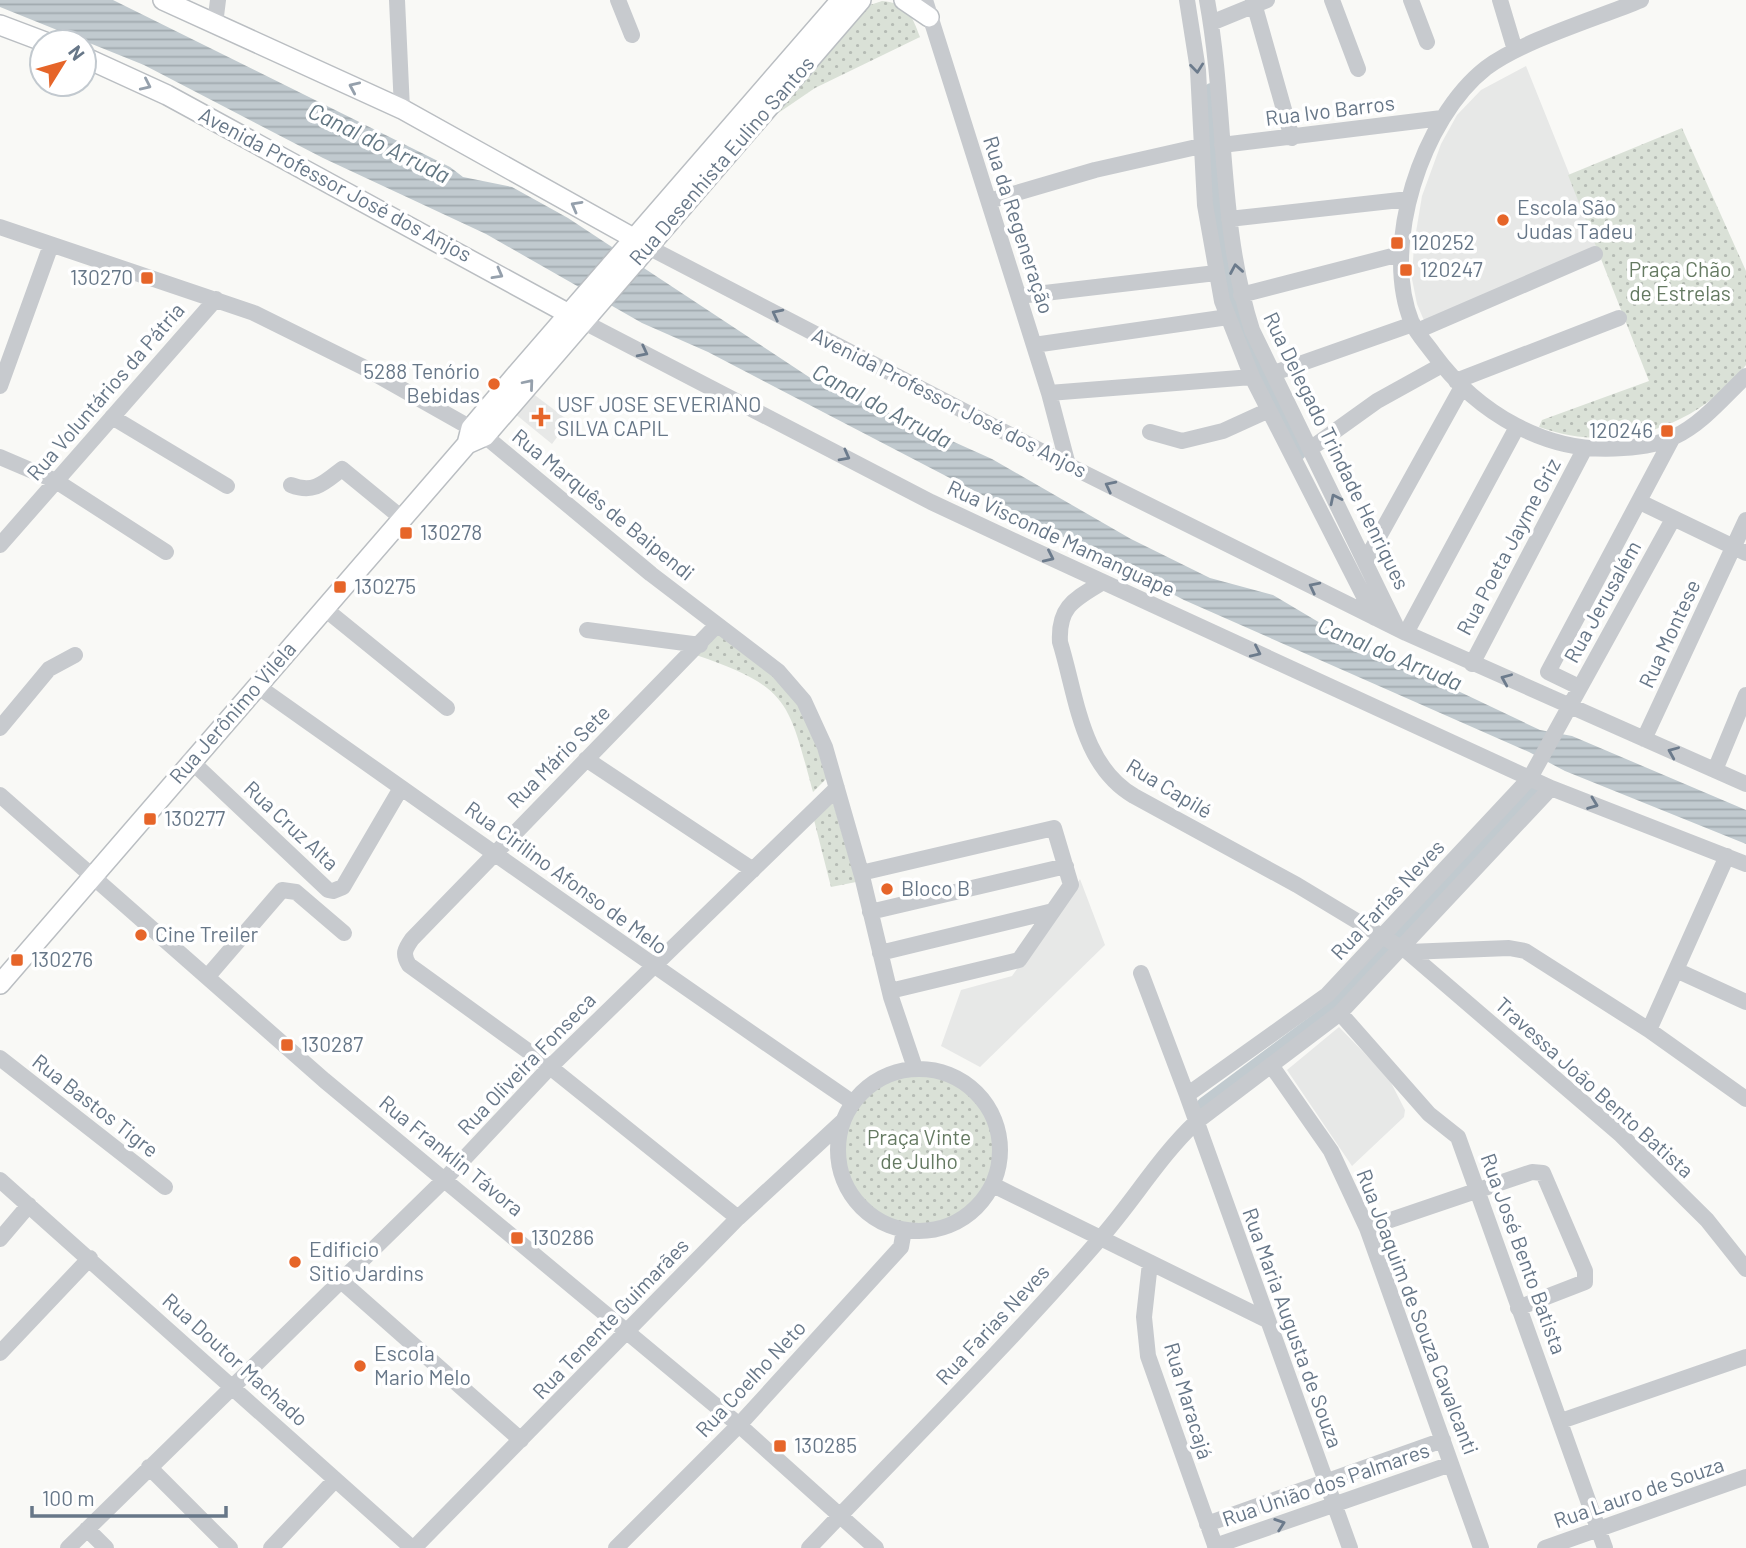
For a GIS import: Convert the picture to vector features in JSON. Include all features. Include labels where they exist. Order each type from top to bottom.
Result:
[{"type":"main road","name":"Avenida Professor José dos Anjos","points":[[163,0],[196,8],[215,24],[402,108],[638,247]]},
{"type":"main road","name":"Rua Desenhista Eulino Santos","points":[[638,247],[841,0]]},
{"type":"main road","name":"Rua Desenhista Eulino Santos","points":[[582,311],[861,0]]},
{"type":"main road","points":[[905,0],[927,8]]},
{"type":"main road","points":[[0,25],[28,36]]},
{"type":"main road","name":"Avenida Professor José dos Anjos","points":[[98,63],[167,94],[582,311]]},
{"type":"main road","name":"Rua Jerônimo Vilela","points":[[1,979],[582,311]]},
{"type":"street","points":[[215,24],[218,0]]},
{"type":"street","points":[[397,0],[402,108]]},
{"type":"street","points":[[618,0],[632,35]]},
{"type":"street","name":"Rua Delegado Trindade Henriques","points":[[1187,0],[1198,70],[1205,205],[1216,273],[1228,317],[1252,377],[1375,618]]},
{"type":"street","name":"Rua Delegado Trindade Henriques","points":[[1207,0],[1229,219],[1241,295],[1252,330],[1402,631]]},
{"type":"street","points":[[1332,0],[1357,69]]},
{"type":"street","points":[[1411,0],[1427,42]]},
{"type":"street","points":[[1500,0],[1515,50]]},
{"type":"street","points":[[1641,0],[1515,50],[1486,68],[1442,118],[1409,199],[1400,254],[1406,303],[1415,327],[1459,384],[1517,427],[1584,450],[1635,447],[1674,438],[1690,429],[1746,376]]},
{"type":"street","points":[[1211,23],[1258,2],[1292,138]]},
{"type":"street","name":"Rua da Regeneração","points":[[927,8],[1049,393],[1068,465]]},
{"type":"street","name":"Rua Ivo Barros","points":[[1222,145],[1442,118]]},
{"type":"street","points":[[989,201],[1095,170],[1201,146]]},
{"type":"street","points":[[1229,219],[1409,199]]},
{"type":"street","name":"Rua Marquês de Baipendi","points":[[0,226],[216,299],[299,335],[474,436],[778,671],[794,688],[816,724],[861,873],[890,991],[915,1068]]},
{"type":"street","points":[[0,386],[51,245]]},
{"type":"street","name":"Avenida Professor José dos Anjos","points":[[638,247],[1565,713],[1644,739],[1746,784]]},
{"type":"street","points":[[1241,295],[1400,254]]},
{"type":"street","points":[[1274,373],[1415,327],[1595,254]]},
{"type":"street","points":[[1019,296],[1216,273]]},
{"type":"street","name":"Rua Voluntários da Pátria","points":[[0,545],[216,299]]},
{"type":"street","name":"Rua Visconde Mamanguape","points":[[582,311],[931,502],[1103,582],[1533,772]]},
{"type":"street","points":[[1034,345],[1228,317]]},
{"type":"street","points":[[1366,560],[1459,384],[1619,318]]},
{"type":"street","points":[[1310,449],[1387,395],[1442,365]]},
{"type":"street","points":[[1049,393],[1252,377]]},
{"type":"street","points":[[1150,432],[1182,441],[1223,431],[1269,410]]},
{"type":"street","points":[[112,416],[227,486]]},
{"type":"street","points":[[1402,631],[1517,427]]},
{"type":"street","points":[[1579,687],[1548,672],[1674,438]]},
{"type":"street","name":"Rua Poeta Jayme Griz","points":[[1472,664],[1584,450]]},
{"type":"street","points":[[0,457],[56,481],[166,552]]},
{"type":"street","points":[[291,485],[305,491],[319,487],[342,469],[403,519]]},
{"type":"street","points":[[1640,502],[1740,550]]},
{"type":"street","name":"Rua Jerusalém","points":[[1565,713],[1673,519]]},
{"type":"street","name":"Rua Montese","points":[[1644,739],[1740,550],[1746,520]]},
{"type":"street","name":"Rua Capilé","points":[[1103,582],[1074,600],[1059,626],[1060,642],[1090,744],[1102,770],[1117,786],[1397,944]]},
{"type":"street","points":[[325,609],[447,708]]},
{"type":"street","name":"Rua Mário Sete","points":[[550,1067],[409,965],[404,958],[405,949],[495,852],[717,625]]},
{"type":"street","points":[[587,630],[700,645]]},
{"type":"street","points":[[0,728],[49,669],[75,655]]},
{"type":"street","name":"Rua Cirilino Afonso de Melo","points":[[256,685],[495,852],[653,967],[852,1102]]},
{"type":"street","points":[[1715,770],[1746,695]]},
{"type":"street","points":[[1565,713],[1533,772],[1551,788],[1746,864]]},
{"type":"street","points":[[586,759],[752,870]]},
{"type":"street","name":"Rua Cruz Alta","points":[[190,760],[328,890],[334,891],[343,887],[401,788]]},
{"type":"street","name":"Rua Farias Neves","points":[[809,1548],[930,1424],[1100,1239],[1152,1169],[1196,1122],[1340,1013],[1533,772]]},
{"type":"street","name":"Rua Oliveira Fonseca","points":[[68,1548],[231,1385],[446,1178],[550,1067],[837,788]]},
{"type":"street","name":"Rua Farias Neves","points":[[1187,1095],[1310,1010],[1346,976],[1397,944],[1551,788]]},
{"type":"street","name":"Rua Franklin Távora","points":[[0,794],[324,1080],[446,1178],[739,1425],[876,1548]]},
{"type":"street","points":[[861,873],[1054,828],[1071,885],[1019,960],[890,991]]},
{"type":"street","points":[[1649,1030],[1727,856]]},
{"type":"street","points":[[870,912],[1066,866]]},
{"type":"street","points":[[208,976],[282,890],[296,892],[344,933]]},
{"type":"street","points":[[880,953],[1053,911]]},
{"type":"street","points":[[1397,944],[1509,948],[1525,951],[1649,1030],[1746,1099]]},
{"type":"street","name":"Travessa João Bento Batista","points":[[1397,944],[1621,1135],[1707,1220],[1746,1269]]},
{"type":"street","points":[[1676,970],[1746,1002]]},
{"type":"street","points":[[1140,973],[1196,1122]]},
{"type":"street","name":"Rua José Bento Batista","points":[[1340,1013],[1429,1114],[1458,1137],[1605,1548]]},
{"type":"street","name":"Rua Bastos Tigre","points":[[0,1058],[164,1186]]},
{"type":"street","name":"Rua Joaquim de Souza Cavalcanti","points":[[1271,1065],[1331,1151],[1367,1228],[1481,1548]]},
{"type":"street","points":[[550,1067],[738,1218]]},
{"type":"street","points":[[915,1068],[953,1076],[973,1089],[990,1111],[999,1135],[1000,1163],[993,1185],[979,1206],[957,1222],[930,1231],[904,1230],[880,1222],[866,1212],[845,1183],[839,1164],[838,1138],[852,1102],[872,1082],[893,1072],[915,1068]]},
{"type":"street","name":"Rua Tenente Guimarães","points":[[413,1548],[738,1218],[842,1122]]},
{"type":"street","name":"Rua Maria Augusta de Souza","points":[[1196,1122],[1350,1548]]},
{"type":"street","points":[[1367,1228],[1532,1172],[1543,1173],[1585,1271],[1582,1286],[1518,1308]]},
{"type":"street","name":"Rua Doutor Machado","points":[[0,1180],[413,1548]]},
{"type":"street","points":[[993,1185],[1267,1320]]},
{"type":"street","points":[[0,1240],[29,1205]]},
{"type":"street","name":"Rua Coelho Neto","points":[[616,1548],[739,1425],[901,1247],[904,1230]]},
{"type":"street","points":[[0,1353],[90,1258]]},
{"type":"street","name":"Rua Maracajá","points":[[1150,1263],[1144,1317],[1148,1356],[1215,1547]]},
{"type":"street","points":[[340,1280],[522,1440]]},
{"type":"street","points":[[1561,1421],[1746,1357]]},
{"type":"street","name":"Rua União dos Palmares","points":[[1207,1524],[1443,1440]]},
{"type":"street","name":"Rua União dos Palmares","points":[[1215,1547],[1451,1464]]},
{"type":"street","points":[[149,1467],[230,1548]]},
{"type":"street","name":"Rua Lauro de Souza","points":[[1545,1548],[1746,1478]]},
{"type":"street","points":[[271,1548],[335,1480]]},
{"type":"street","points":[[87,1530],[106,1548]]},
{"type":"shaded area","name":"Escola São Judas Tadeu","points":[[1526,66],[1601,253],[1428,330],[1417,304],[1412,279],[1414,244],[1422,196],[1441,144],[1457,115],[1481,90]]},
{"type":"shaded area","name":"USF JOSE SEVERIANO SILVA CAPIL","points":[[532,393],[569,421],[552,444],[514,413]]},
{"type":"shaded area","points":[[1080,879],[1105,945],[980,1067],[941,1046],[961,990],[1012,976]]},
{"type":"shaded area","points":[[1339,1027],[1374,1063],[1383,1067],[1405,1110],[1404,1117],[1352,1166],[1287,1070]]},
{"type":"green space","points":[[882,1],[903,7],[914,22],[920,37],[815,88],[771,118],[867,6]]},
{"type":"green space","name":"Praça Chão de Estrelas","points":[[1682,128],[1746,271],[1746,365],[1726,387],[1703,405],[1679,420],[1653,430],[1597,438],[1568,435],[1539,427],[1542,420],[1649,381],[1568,175]]},
{"type":"green space","points":[[716,635],[726,636],[797,696],[829,776],[813,792],[797,736],[780,701],[750,677],[696,655]]},
{"type":"green space","points":[[832,799],[856,882],[831,887],[813,816]]},
{"type":"green space","name":"Praça Vinte de Julho","points":[[919,1069],[950,1075],[964,1082],[976,1093],[987,1105],[994,1119],[1000,1150],[994,1181],[987,1195],[976,1207],[964,1218],[950,1225],[919,1231],[888,1225],[874,1218],[862,1207],[851,1195],[844,1181],[838,1150],[844,1119],[851,1105],[862,1093],[874,1082],[888,1075]]},
{"type":"water","name":"Canal do Arruda","points":[[0,0],[113,0],[450,167],[463,177],[512,187],[568,218],[809,377],[992,459],[1131,539],[1210,578],[1273,595],[1342,636],[1540,730],[1572,736],[1746,810],[1746,844],[1565,771],[1529,752],[1184,600],[708,352],[642,323],[486,234],[323,158],[144,65],[98,46],[98,28],[52,28],[0,7]]},
{"type":"waterway","points":[[1211,90],[1220,227],[1235,307],[1255,363],[1299,453]]},
{"type":"waterway","points":[[1204,1104],[1329,1011],[1533,794]]},
{"type":"place","name":"Escola São Judas Tadeu","points":[[1503,220]]},
{"type":"place","name":"120252","points":[[1397,243]]},
{"type":"place","name":"120247","points":[[1406,270]]},
{"type":"place","name":"130270","points":[[147,278]]},
{"type":"place","name":"5288 Tenório Bebidas","points":[[494,384]]},
{"type":"place","name":"USF JOSE SEVERIANO SILVA CAPIL","points":[[541,417]]},
{"type":"place","name":"120246","points":[[1667,431]]},
{"type":"place","name":"130278","points":[[406,533]]},
{"type":"place","name":"130275","points":[[340,587]]},
{"type":"place","name":"130277","points":[[150,819]]},
{"type":"place","name":"Bloco B","points":[[887,889]]},
{"type":"place","name":"Cine Treiler","points":[[141,935]]},
{"type":"place","name":"130276","points":[[17,960]]},
{"type":"place","name":"130287","points":[[287,1045]]},
{"type":"place","name":"130286","points":[[517,1238]]},
{"type":"place","name":"Edificio Sitio Jardins","points":[[295,1262]]},
{"type":"place","name":"Escola Mario Melo","points":[[360,1366]]},
{"type":"place","name":"130285","points":[[780,1446]]}]
